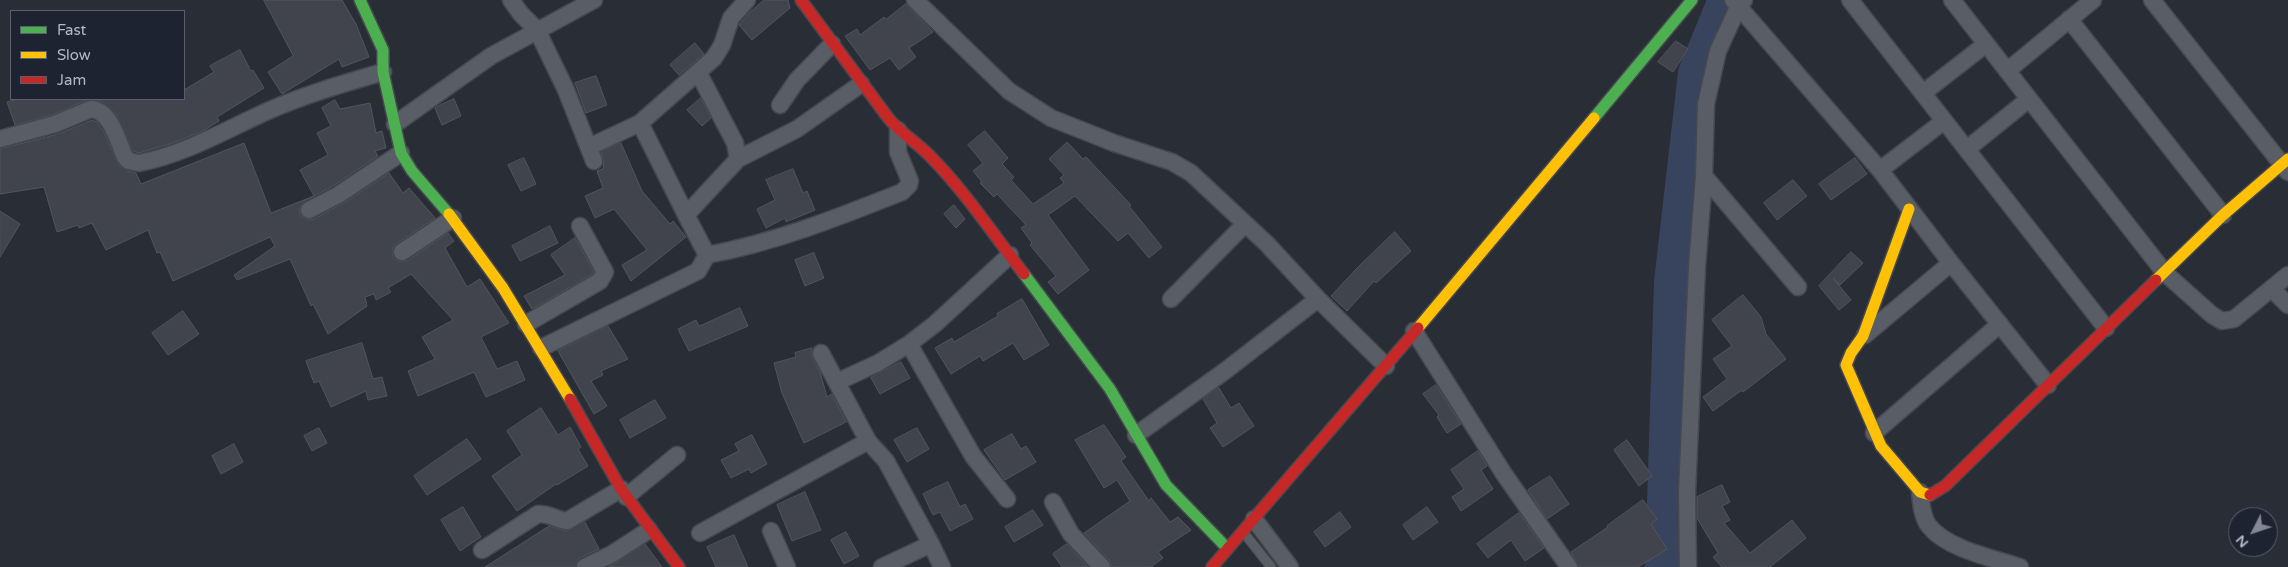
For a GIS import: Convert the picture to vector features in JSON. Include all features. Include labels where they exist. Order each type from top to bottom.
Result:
[{"type":"street","points":[[360,0],[383,50],[383,72],[401,153],[412,172],[453,218],[498,280],[541,348],[624,494],[649,530],[679,567]]},
{"type":"street","points":[[511,0],[521,14],[537,30],[566,90],[592,154],[640,123],[714,58],[722,45],[731,18],[747,0]]},
{"type":"street","points":[[395,124],[491,56],[594,0]]},
{"type":"street","points":[[801,0],[861,84],[898,130],[928,154],[968,200],[1010,255],[1100,376],[1166,485],[1227,548]]},
{"type":"street","points":[[915,0],[1009,91],[1051,118],[1114,143],[1172,162],[1191,172],[1386,366]]},
{"type":"street","points":[[1212,567],[1386,366],[1692,0]]},
{"type":"street","points":[[1850,0],[2106,328]]},
{"type":"street","points":[[1952,0],[2165,273],[2212,315],[2222,321],[2230,321],[2238,317],[2288,275]]},
{"type":"street","points":[[2006,71],[2093,0]]},
{"type":"street","points":[[1920,492],[1930,495],[1945,486],[2223,215],[2286,165],[2152,0]]},
{"type":"street","points":[[1688,567],[1687,492],[1697,267],[1704,176],[1706,104],[1718,51],[1739,2],[1880,170],[1950,263],[2048,385]]},
{"type":"street","points":[[2069,20],[2223,215]]},
{"type":"street","points":[[780,105],[797,80],[832,44]]},
{"type":"street","points":[[1923,93],[1986,44]]},
{"type":"street","points":[[0,139],[38,130],[91,109],[96,109],[106,115],[125,157],[129,161],[139,163],[198,144],[272,109],[334,86],[383,72]]},
{"type":"street","points":[[698,72],[735,143],[738,159]]},
{"type":"street","points":[[686,215],[738,159],[798,129],[861,84]]},
{"type":"street","points":[[1966,149],[2028,99]]},
{"type":"street","points":[[1880,170],[1944,121]]},
{"type":"street","points":[[640,123],[708,255]]},
{"type":"street","points":[[541,348],[698,271],[708,255],[736,250],[833,219],[902,192],[910,185],[910,181],[898,152],[898,130]]},
{"type":"street","points":[[309,210],[338,195],[401,153]]},
{"type":"street","points":[[1704,176],[1798,287]]},
{"type":"street","points":[[1863,336],[1909,209]]},
{"type":"street","points":[[402,252],[453,218]]},
{"type":"street","points":[[1171,299],[1245,224]]},
{"type":"street","points":[[526,324],[600,281],[605,272],[580,226]]},
{"type":"street","points":[[837,382],[878,363],[909,344],[935,324],[1010,255]]},
{"type":"street","points":[[1950,263],[1863,336],[1851,353],[1846,365],[1881,446],[1920,492],[1923,511],[1928,524],[1939,536],[1953,545],[2020,567]]},
{"type":"street","points":[[2272,289],[2288,305]]},
{"type":"street","points":[[1136,434],[1225,371],[1318,299]]},
{"type":"street","points":[[1874,433],[2000,324]]},
{"type":"street","points":[[1414,331],[1504,474],[1569,567]]},
{"type":"street","points":[[909,344],[973,456],[1007,499]]},
{"type":"street","points":[[821,353],[868,441],[886,461],[932,544],[942,567]]},
{"type":"street","points":[[700,532],[868,441]]},
{"type":"street","points":[[482,550],[538,514],[546,513],[559,520],[567,521],[624,494],[677,455]]},
{"type":"street","points":[[1053,502],[1071,534],[1102,567]]},
{"type":"street","points":[[1248,525],[1290,567]]},
{"type":"street","points":[[586,567],[612,554],[649,530]]},
{"type":"street","points":[[771,531],[787,567]]},
{"type":"street","points":[[882,567],[932,544]]},
{"type":"lane","points":[[1248,525],[1271,567]]},
{"type":"building","points":[[264,0],[342,0],[356,24],[369,57],[342,67],[339,59],[282,94],[268,72],[293,56]]},
{"type":"building","points":[[764,0],[788,0],[790,8],[752,40],[739,25]]},
{"type":"building","points":[[906,4],[933,32],[909,48],[916,57],[899,70],[890,58],[870,70],[845,36],[857,29],[860,35],[884,17],[886,19]]},
{"type":"building","points":[[1676,41],[1688,49],[1673,72],[1658,62]]},
{"type":"building","points":[[695,43],[704,54],[679,75],[670,65]]},
{"type":"building","points":[[240,50],[251,71],[253,70],[264,88],[217,117],[219,121],[201,132],[139,153],[133,151],[116,114],[101,101],[87,100],[185,100],[185,89],[214,72],[210,66]]},
{"type":"building","points":[[596,76],[607,105],[586,113],[575,83]]},
{"type":"building","points":[[701,98],[711,118],[702,126],[687,110]]},
{"type":"building","points":[[454,99],[461,116],[442,125],[435,108]]},
{"type":"building","points":[[14,100],[87,100],[52,115],[15,125],[7,102]]},
{"type":"building","points":[[335,100],[340,109],[370,103],[376,133],[382,131],[386,148],[375,151],[378,156],[333,186],[314,196],[300,170],[328,155],[317,133],[331,126],[322,108]]},
{"type":"building","points":[[92,120],[97,122],[104,132],[118,164],[127,171],[136,173],[141,184],[244,143],[271,213],[313,197],[304,201],[299,209],[300,215],[308,220],[314,219],[344,203],[389,173],[403,193],[409,188],[435,218],[396,244],[393,248],[393,257],[398,261],[407,261],[448,233],[454,241],[445,248],[467,287],[480,279],[509,323],[481,337],[497,369],[517,361],[525,380],[486,397],[474,372],[418,396],[408,371],[435,359],[422,337],[453,320],[411,274],[388,288],[391,292],[376,300],[374,294],[365,297],[367,306],[328,334],[313,304],[311,306],[290,259],[237,280],[234,275],[275,246],[270,237],[173,281],[160,252],[157,253],[148,230],[106,250],[92,223],[79,228],[78,225],[57,232],[44,187],[0,194],[0,149],[58,134]]},
{"type":"building","points":[[985,131],[1008,158],[1002,164],[1014,177],[1011,180],[1033,204],[1064,183],[1060,178],[1064,175],[1049,159],[1067,142],[1083,159],[1086,157],[1131,205],[1129,206],[1162,247],[1149,258],[1128,233],[1118,241],[1075,196],[1048,215],[1089,270],[1058,294],[1048,282],[1056,276],[1030,245],[1032,243],[1021,228],[1026,225],[997,194],[994,197],[980,183],[982,182],[973,171],[983,163],[968,145]]},
{"type":"building","points":[[621,143],[642,191],[670,224],[673,221],[686,237],[631,281],[622,265],[647,250],[614,209],[595,218],[585,196],[603,188],[597,171],[603,169],[604,162],[601,152]]},
{"type":"building","points":[[524,158],[536,184],[521,191],[508,165]]},
{"type":"building","points":[[1855,158],[1867,174],[1831,200],[1819,184]]},
{"type":"building","points":[[793,169],[803,193],[807,191],[815,210],[786,222],[785,218],[766,228],[757,209],[775,200],[766,180]]},
{"type":"building","points":[[1793,180],[1807,196],[1777,220],[1764,203]]},
{"type":"building","points":[[954,205],[965,219],[956,228],[944,214]]},
{"type":"building","points":[[0,211],[20,224],[0,257]]},
{"type":"building","points":[[550,226],[558,243],[520,261],[512,246]]},
{"type":"building","points":[[1395,232],[1411,251],[1376,283],[1374,281],[1347,311],[1331,296]]},
{"type":"building","points":[[575,238],[594,272],[593,274],[532,309],[524,296],[565,275],[551,255]]},
{"type":"building","points":[[1851,252],[1863,263],[1840,285],[1833,278],[1851,300],[1839,310],[1819,286]]},
{"type":"building","points":[[814,253],[824,278],[805,286],[795,260]]},
{"type":"building","points":[[1743,295],[1761,317],[1766,334],[1786,359],[1743,392],[1742,390],[1713,411],[1703,397],[1727,379],[1713,359],[1732,346],[1712,320]]},
{"type":"building","points":[[1022,299],[1049,345],[1024,360],[1013,343],[983,361],[980,356],[951,374],[935,348],[952,338],[954,342],[998,316],[997,314]]},
{"type":"building","points":[[740,308],[748,326],[689,351],[678,329],[696,320],[699,326]]},
{"type":"building","points":[[183,311],[199,334],[168,355],[152,333]]},
{"type":"building","points":[[608,326],[628,359],[601,371],[603,375],[591,381],[607,406],[594,414],[558,351]]},
{"type":"building","points":[[362,343],[373,379],[382,377],[387,396],[368,400],[366,391],[331,407],[319,381],[314,383],[306,361]]},
{"type":"building","points":[[812,348],[812,357],[820,372],[827,397],[832,394],[846,422],[804,443],[782,393],[774,363],[796,357],[795,353]]},
{"type":"building","points":[[901,362],[910,378],[880,394],[871,378]]},
{"type":"building","points":[[1436,385],[1461,424],[1447,433],[1437,417],[1439,415],[1423,394]]},
{"type":"building","points":[[1219,388],[1231,408],[1239,403],[1254,426],[1223,447],[1210,428],[1217,423],[1203,399]]},
{"type":"building","points":[[655,400],[666,418],[630,438],[620,420]]},
{"type":"building","points":[[541,408],[558,435],[570,427],[581,447],[578,449],[588,466],[556,484],[517,511],[492,476],[522,455],[507,431]]},
{"type":"building","points":[[1104,425],[1126,457],[1121,461],[1149,501],[1151,498],[1170,522],[1178,517],[1191,530],[1158,552],[1163,558],[1151,567],[1112,567],[1109,560],[1084,533],[1130,501],[1117,480],[1104,488],[1075,440]]},
{"type":"building","points":[[319,428],[327,443],[312,451],[304,436]]},
{"type":"building","points":[[917,428],[929,449],[907,462],[894,440]]},
{"type":"building","points":[[1012,434],[1021,449],[1026,446],[1036,462],[1005,480],[984,450]]},
{"type":"building","points":[[752,435],[767,464],[751,473],[749,469],[731,478],[721,460],[739,451],[735,444]]},
{"type":"building","points":[[467,439],[481,459],[427,495],[414,476]]},
{"type":"building","points":[[1627,440],[1652,476],[1639,486],[1614,450]]},
{"type":"building","points":[[234,444],[243,462],[221,474],[212,456]]},
{"type":"building","points":[[1478,451],[1487,466],[1481,470],[1493,489],[1461,511],[1452,497],[1464,489],[1451,470]]},
{"type":"building","points":[[1550,476],[1569,504],[1547,519],[1528,490]]},
{"type":"building","points":[[948,482],[960,507],[965,504],[973,519],[950,531],[940,512],[933,515],[923,494]]},
{"type":"building","points":[[1722,485],[1730,502],[1722,506],[1730,520],[1724,523],[1750,553],[1792,520],[1806,538],[1770,567],[1722,567],[1713,557],[1718,553],[1697,518],[1697,497]]},
{"type":"building","points":[[805,492],[821,530],[792,541],[777,505]]},
{"type":"building","points":[[1643,500],[1657,519],[1651,524],[1667,549],[1638,567],[1579,567],[1571,552]]},
{"type":"building","points":[[463,507],[481,537],[460,551],[441,520]]},
{"type":"building","points":[[1427,507],[1438,522],[1413,540],[1403,525]]},
{"type":"building","points":[[1033,510],[1043,525],[1014,542],[1005,527]]},
{"type":"building","points":[[1340,512],[1351,527],[1325,547],[1314,532]]},
{"type":"building","points":[[1519,513],[1544,548],[1525,561],[1511,540],[1488,558],[1477,544]]},
{"type":"building","points":[[585,522],[599,549],[580,558],[575,567],[485,567],[549,526],[566,531]]},
{"type":"building","points":[[846,532],[859,556],[844,564],[831,540]]},
{"type":"building","points":[[734,535],[748,567],[716,567],[707,547]]},
{"type":"building","points":[[645,544],[662,567],[608,567],[617,562]]},
{"type":"building","points":[[1067,544],[1088,567],[1062,567],[1053,554]]},
{"type":"waterway","points":[[1663,567],[1672,282],[1696,73],[1726,0]]},
{"type":"traffic: fast","points":[[360,0],[383,50],[383,72],[401,153],[412,171],[449,214]]},
{"type":"traffic: fast","points":[[1594,118],[1692,0]]},
{"type":"traffic: fast","points":[[1024,274],[1110,389],[1166,485],[1227,548]]},
{"type":"traffic: slow","points":[[1418,328],[1594,118]]},
{"type":"traffic: slow","points":[[2156,280],[2223,215],[2288,159]]},
{"type":"traffic: slow","points":[[1909,209],[1863,336],[1851,353],[1846,365],[1881,446],[1920,492],[1930,495]]},
{"type":"traffic: slow","points":[[449,214],[503,288],[570,399]]},
{"type":"traffic: jam","points":[[801,0],[889,119],[942,169],[1024,274]]},
{"type":"traffic: jam","points":[[1930,495],[1945,486],[2156,280]]},
{"type":"traffic: jam","points":[[1212,567],[1418,328]]},
{"type":"traffic: jam","points":[[570,399],[621,489],[679,567]]}]
